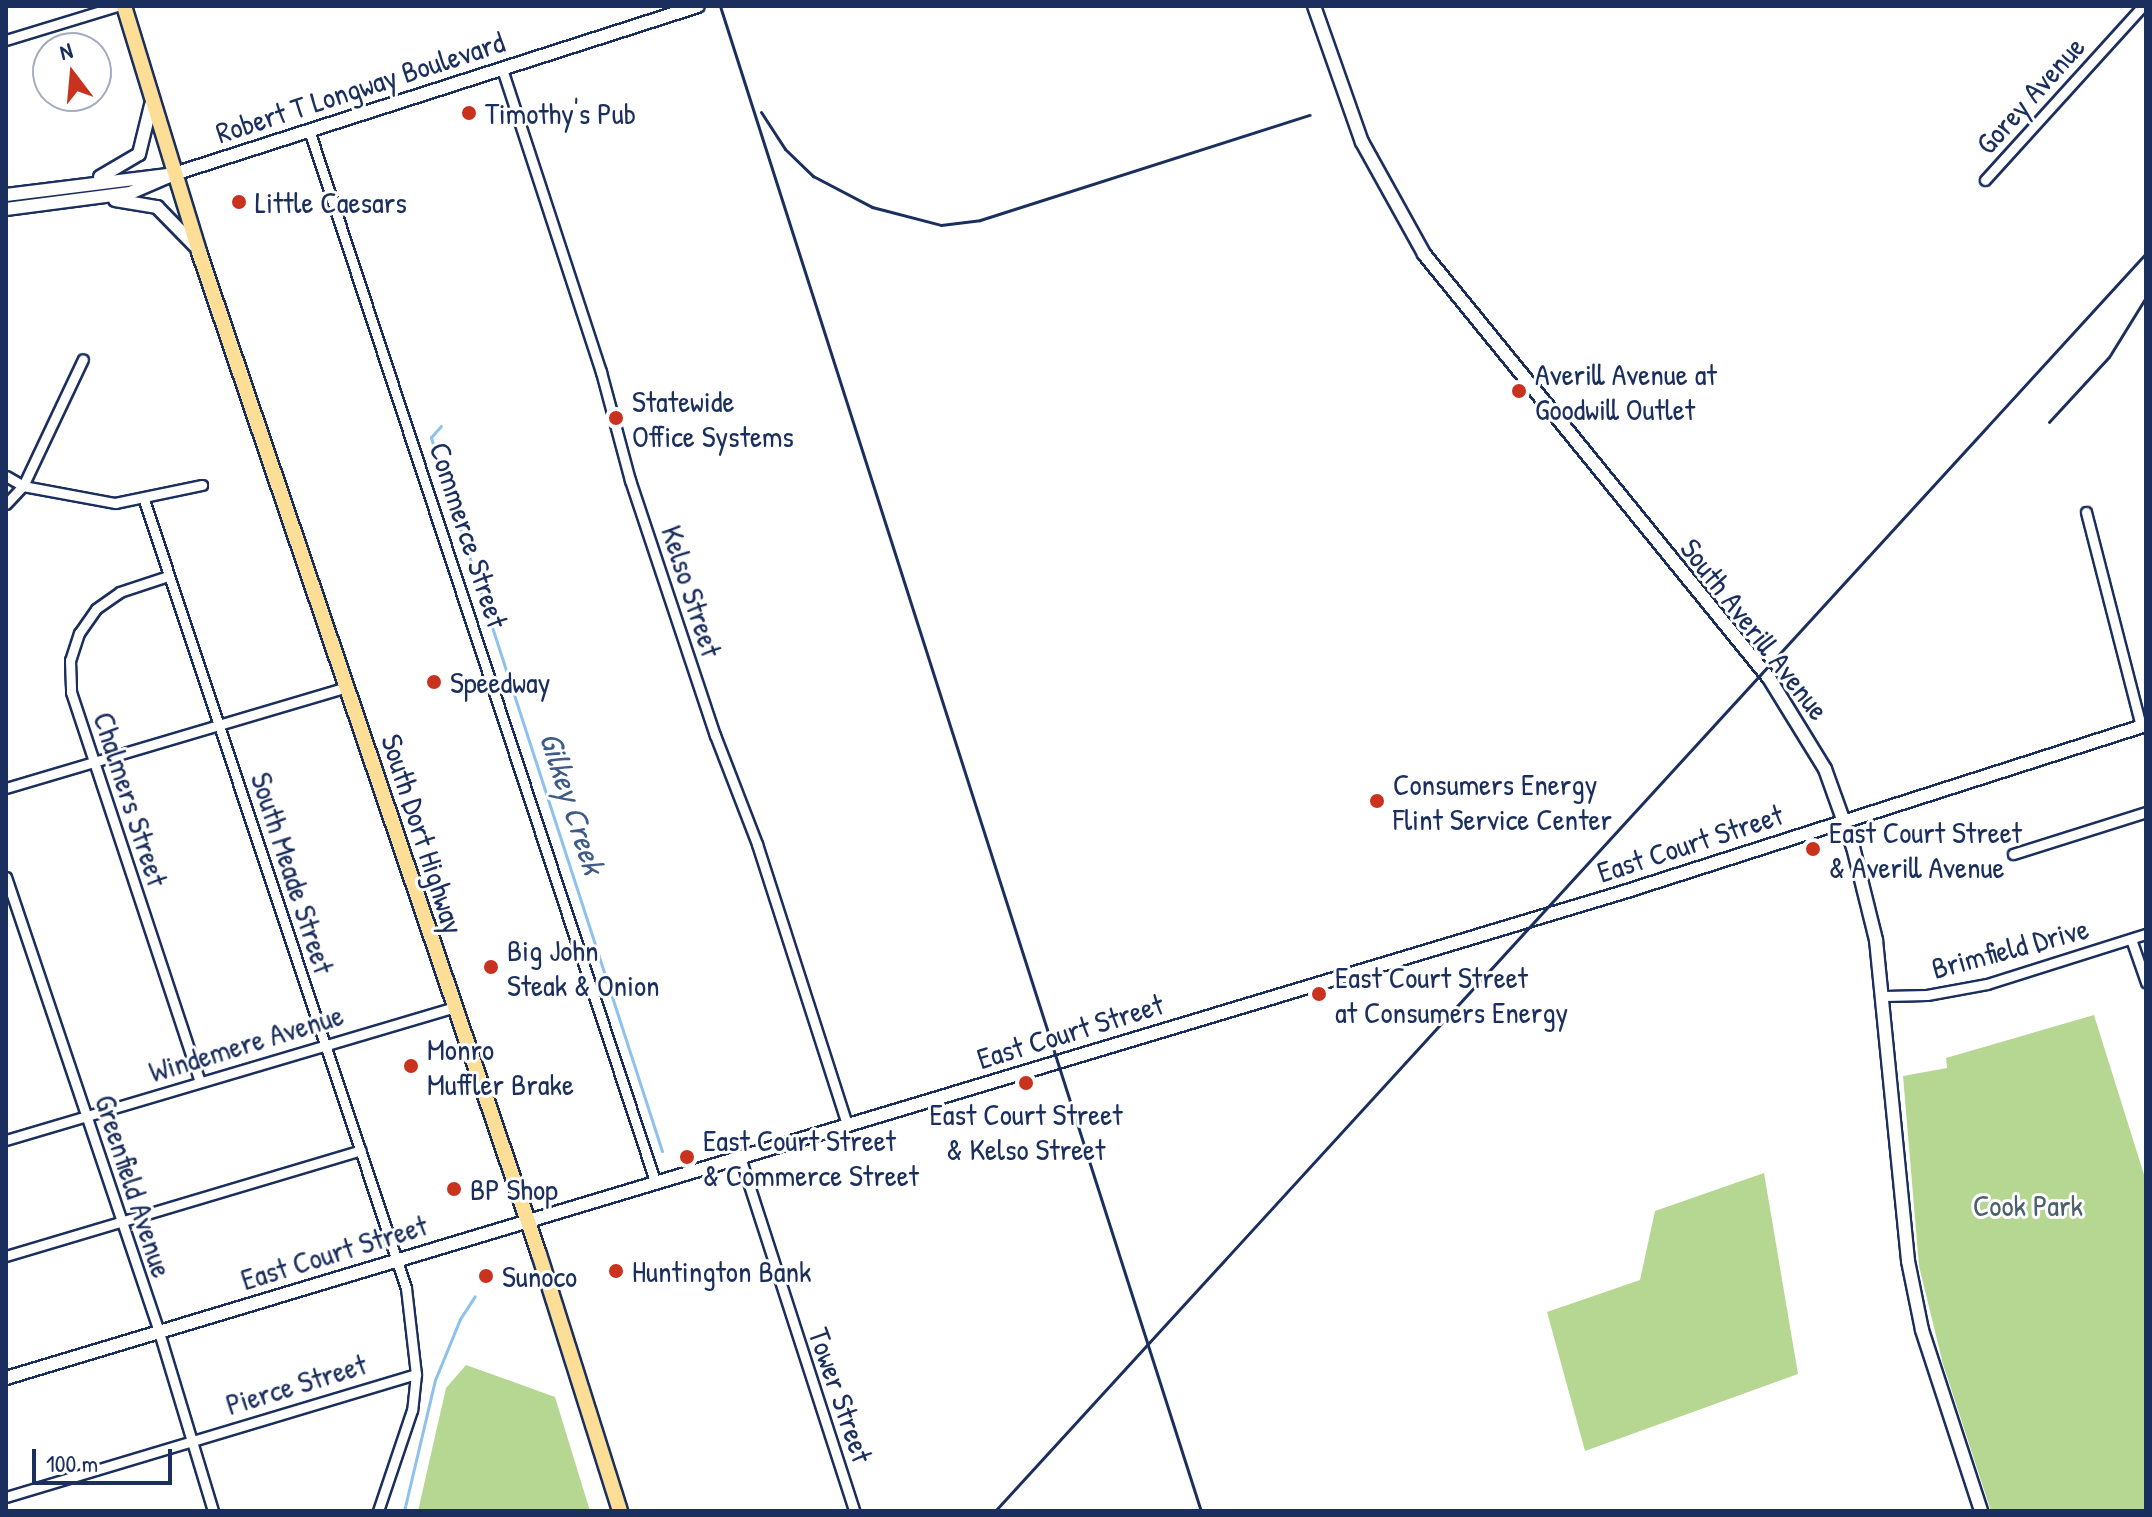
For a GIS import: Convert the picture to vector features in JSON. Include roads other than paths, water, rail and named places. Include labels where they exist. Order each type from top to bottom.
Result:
[{"type":"main road","name":"South Dort Highway","points":[[124,6],[199,252],[528,1222],[620,1511]]},
{"type":"street","points":[[6,40],[117,6]]},
{"type":"street","name":"Robert T Longway Boulevard","points":[[6,195],[174,174],[310,133],[698,6]]},
{"type":"street","name":"South Averill Avenue","points":[[1314,6],[1362,142],[1424,254],[1769,678],[1817,753],[1845,821],[1885,996],[1908,1261],[1922,1330],[1981,1511]]},
{"type":"street","name":"Gorey Avenue","points":[[1985,180],[2143,6]]},
{"type":"street","name":"Kelso Street","points":[[502,69],[601,372],[630,480],[715,735],[757,844],[847,1124]]},
{"type":"street","points":[[68,188],[133,161],[147,137],[150,97]]},
{"type":"street","name":"Commerce Street","points":[[310,133],[655,1181]]},
{"type":"street","name":"Robert T Longway Boulevard","points":[[6,209],[104,198],[146,188],[174,174]]},
{"type":"street","points":[[104,198],[157,207],[199,252]]},
{"type":"street","points":[[6,504],[23,486],[83,359]]},
{"type":"street","points":[[6,476],[23,486],[84,500],[144,500],[202,485]]},
{"type":"street","name":"South Meade Street","points":[[144,500],[361,1150],[414,1323],[416,1374],[405,1442],[378,1511]]},
{"type":"street","points":[[2086,512],[2144,726]]},
{"type":"street","name":"Chalmers Street","points":[[168,576],[120,592],[96,609],[79,633],[70,660],[71,692],[200,1081]]},
{"type":"street","points":[[6,788],[347,687]]},
{"type":"street","name":"East Court Street","points":[[6,1378],[1845,821],[2144,726]]},
{"type":"street","points":[[2013,854],[2146,812]]},
{"type":"street","name":"Greenfield Avenue","points":[[6,877],[159,1332],[213,1511]]},
{"type":"street","name":"Brimfield Drive","points":[[1885,996],[1927,995],[1987,984],[2146,934]]},
{"type":"street","points":[[2131,939],[2146,982]]},
{"type":"street","name":"Windemere Avenue","points":[[6,1140],[454,1007]]},
{"type":"street","points":[[6,1256],[361,1150]]},
{"type":"street","name":"Tower Street","points":[[740,1157],[854,1511]]},
{"type":"street","name":"Pierce Street","points":[[6,1497],[416,1374]]},
{"type":"waterway","name":"Gilkey Creek","points":[[441,426],[431,437],[434,448],[662,1151]]},
{"type":"waterway","name":"Gilkey Creek","points":[[404,1511],[435,1380],[460,1319],[475,1296]]},
{"type":"railway","points":[[720,6],[1201,1511]]},
{"type":"railway","points":[[761,112],[785,149],[813,176],[872,207],[941,225],[980,220],[1310,115]]},
{"type":"railway","points":[[995,1511],[2146,253]]},
{"type":"railway","points":[[2049,422],[2109,357],[2146,297]]},
{"type":"place","name":"Timothy's Pub","points":[[469,113]]},
{"type":"place","name":"Little Caesars","points":[[239,202]]},
{"type":"place","name":"Averill Avenue at Goodwill Outlet","points":[[1519,391]]},
{"type":"place","name":"Statewide Office Systems","points":[[616,418]]},
{"type":"place","name":"Speedway","points":[[434,682]]},
{"type":"place","name":"Consumers Energy Flint Service Center","points":[[1377,801]]},
{"type":"place","name":"East Court Street & Averill Avenue","points":[[1813,849]]},
{"type":"place","name":"Big John Steak & Onion","points":[[491,967]]},
{"type":"place","name":"East Court Street at Consumers Energy","points":[[1319,994]]},
{"type":"place","name":"Monro Muffler Brake","points":[[411,1066]]},
{"type":"place","name":"East Court Street & Kelso Street","points":[[1026,1083]]},
{"type":"place","name":"East Court Street & Commerce Street","points":[[687,1157]]},
{"type":"place","name":"BP Shop","points":[[454,1189]]},
{"type":"place","name":"Huntington Bank","points":[[616,1271]]},
{"type":"place","name":"Sunoco","points":[[486,1276]]},
{"type":"park label","name":"Cook Park","points":[[2028,1205]]}]
